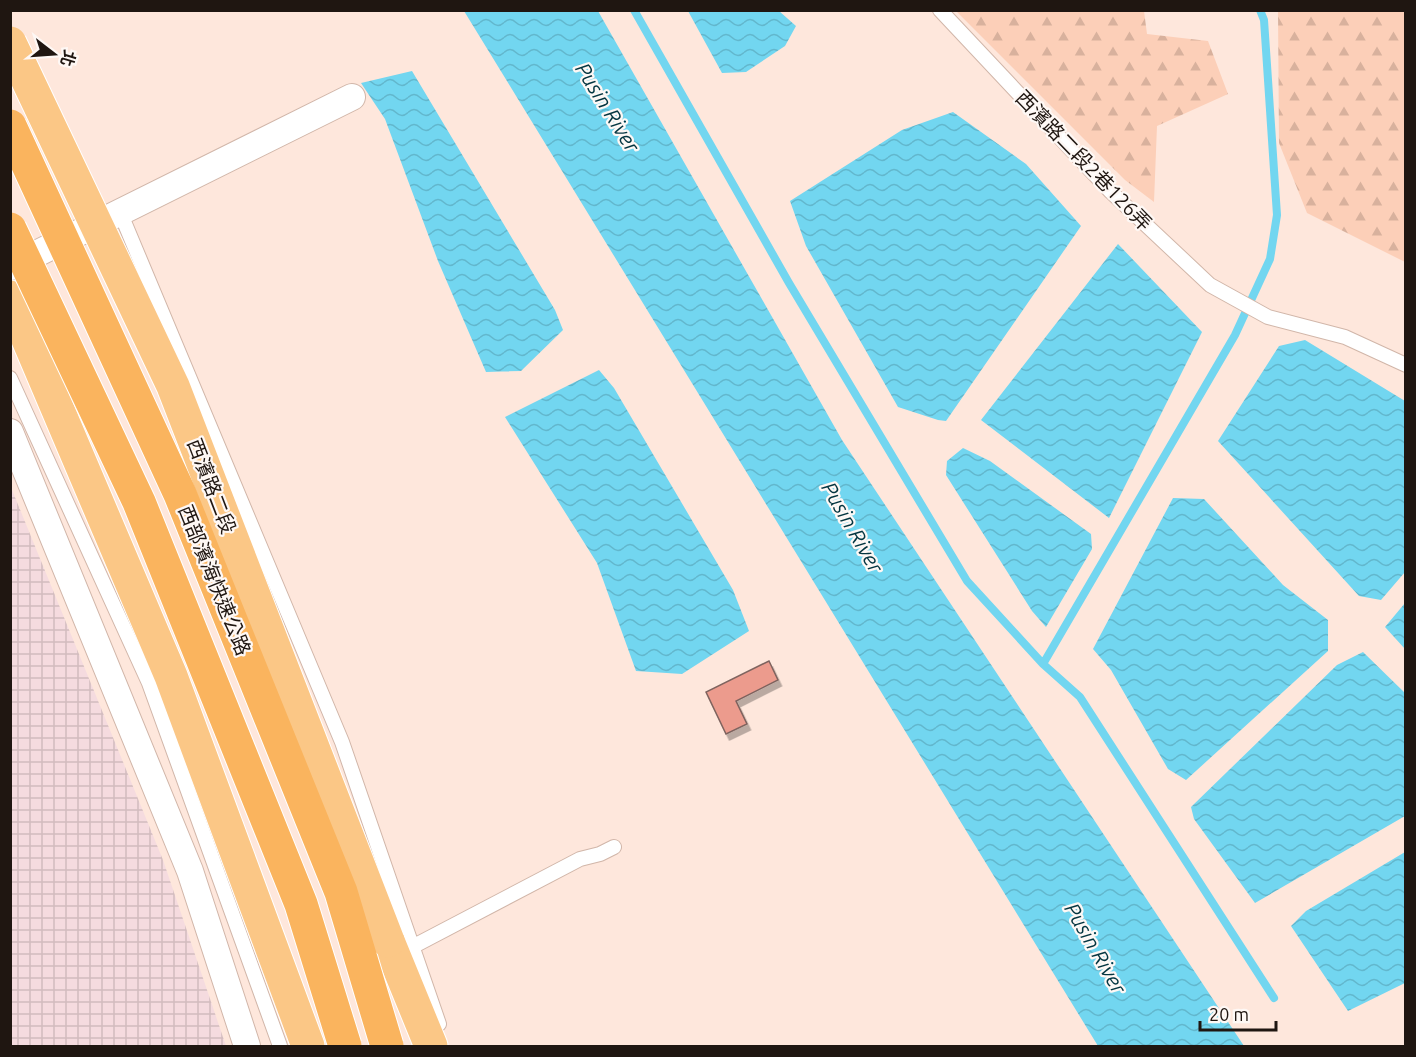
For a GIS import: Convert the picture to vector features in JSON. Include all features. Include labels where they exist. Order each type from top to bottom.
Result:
[{"type":"highway","name":"西部濱海快速公路","points":[[10,126],[180,494],[341,892],[387,1047]]},
{"type":"highway","points":[[10,228],[143,513],[301,904],[345,1047]]},
{"type":"main road","name":"西濱路二段","points":[[10,43],[173,386],[400,944],[438,1045]]},
{"type":"main road","points":[[10,297],[171,676],[296,1039]]},
{"type":"street","points":[[10,267],[352,97]]},
{"type":"street","points":[[10,432],[189,871],[247,1047]]},
{"type":"lane","name":"西濱路二段2巷126弄","points":[[940,10],[1111,192],[1210,285],[1268,317],[1345,337],[1406,365]]},
{"type":"lane","points":[[120,212],[342,742],[400,944],[580,859],[600,854],[614,847]]},
{"type":"lane","points":[[10,378],[149,683],[296,1039]]},
{"type":"shaded area","points":[[10,485],[163,860],[226,1046],[11,1046]]},
{"type":"green space","points":[[956,11],[1144,11],[1147,34],[1208,41],[1228,94],[1157,126],[1154,202],[1125,180]]},
{"type":"green space","points":[[1278,11],[1405,11],[1405,262],[1307,213],[1279,143]]},
{"type":"water","name":"Pusin River","points":[[464,11],[598,11],[842,440],[1244,1046],[1098,1046]]},
{"type":"water","points":[[688,11],[779,11],[796,26],[785,46],[746,72],[722,73]]},
{"type":"water","points":[[412,71],[555,310],[563,330],[521,371],[486,372],[438,261],[385,119],[361,83]]},
{"type":"water","points":[[953,112],[1026,164],[1081,226],[946,421],[898,407],[806,246],[790,201],[902,130]]},
{"type":"water","points":[[1118,244],[1202,332],[1109,518],[981,420]]},
{"type":"water","points":[[1305,340],[1405,401],[1405,572],[1381,600],[1359,596],[1218,441],[1279,346]]},
{"type":"water","points":[[599,370],[614,388],[733,590],[749,631],[682,674],[636,671],[597,563],[505,417]]},
{"type":"water","points":[[963,448],[990,461],[1091,534],[1092,549],[1046,627],[1032,611],[946,475],[947,461]]},
{"type":"water","points":[[1173,498],[1204,499],[1283,585],[1328,620],[1328,651],[1186,780],[1168,769],[1111,670],[1093,649]]},
{"type":"water","points":[[1405,603],[1405,649],[1385,627]]},
{"type":"water","points":[[1363,652],[1405,693],[1405,816],[1255,903],[1194,819],[1191,807],[1337,665]]},
{"type":"water","points":[[1405,852],[1405,983],[1348,1011],[1291,926],[1306,911]]},
{"type":"building","points":[[769,661],[778,680],[736,701],[747,724],[726,734],[706,692]]},
{"type":"waterway","points":[[634,10],[789,283],[967,581],[1043,664]]},
{"type":"waterway","points":[[1260,10],[1264,20],[1277,215],[1270,259],[1235,335],[1043,664],[1080,697],[1274,998]]}]
